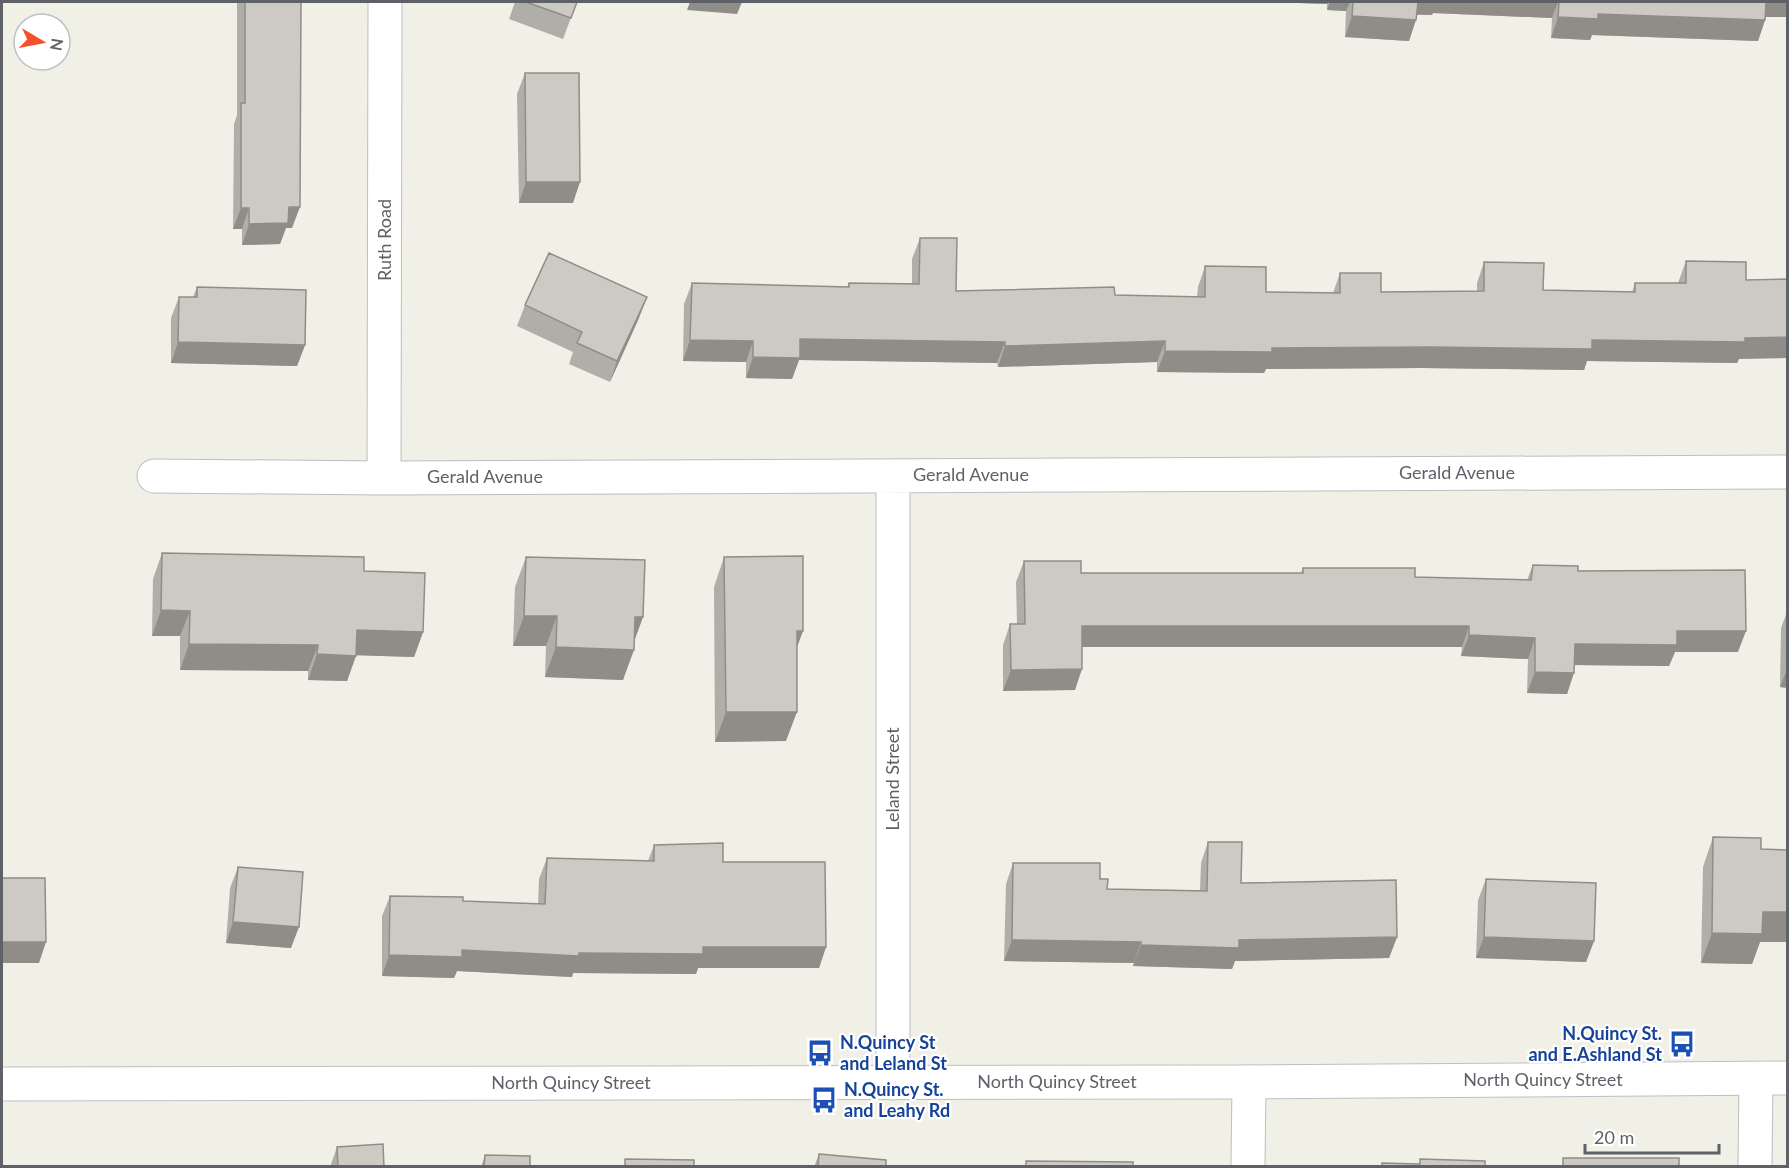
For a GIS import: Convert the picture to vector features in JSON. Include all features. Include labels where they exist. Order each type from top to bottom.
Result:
[{"type":"street","name":"Ruth Road","points":[[384,478],[385,2]]},
{"type":"street","name":"Gerald Avenue","points":[[154,476],[384,478],[1788,472]]},
{"type":"street","name":"Leland Street","points":[[893,476],[893,1083]]},
{"type":"street","name":"North Quincy Street","points":[[2,1084],[1249,1082],[1772,1078]]},
{"type":"street","points":[[1755,1167],[1772,1078]]},
{"type":"street","points":[[1248,1167],[1249,1082]]},
{"type":"building","points":[[245,2],[301,2],[300,207],[289,207],[288,223],[249,224],[249,208],[241,208],[241,103],[245,103]]},
{"type":"building","points":[[526,2],[577,2],[571,18]]},
{"type":"building","points":[[1353,2],[1418,2],[1416,20],[1352,16]]},
{"type":"building","points":[[1559,2],[1766,2],[1765,20],[1598,14],[1598,19],[1558,17]]},
{"type":"building","points":[[525,73],[579,73],[580,182],[526,182]]},
{"type":"building","points":[[920,238],[957,238],[956,291],[1114,287],[1115,295],[1205,297],[1205,266],[1266,267],[1266,292],[1340,293],[1340,273],[1381,273],[1381,292],[1484,291],[1484,262],[1544,263],[1543,290],[1635,292],[1635,283],[1686,283],[1686,261],[1746,262],[1746,280],[1788,279],[1788,337],[1745,338],[1745,342],[1592,340],[1592,349],[1272,348],[1272,352],[1165,351],[1165,341],[1005,346],[1005,342],[800,339],[800,358],[753,357],[753,341],[690,340],[692,283],[849,287],[849,283],[919,284]]},
{"type":"building","points":[[549,253],[647,297],[617,361],[577,343],[582,332],[525,305]]},
{"type":"building","points":[[197,287],[306,290],[305,345],[178,342],[179,297],[197,297]]},
{"type":"building","points":[[162,553],[364,557],[364,571],[425,573],[423,632],[357,630],[356,656],[317,654],[318,645],[189,644],[190,611],[161,610]]},
{"type":"building","points":[[803,556],[803,631],[797,631],[797,712],[726,712],[724,557]]},
{"type":"building","points":[[526,557],[645,560],[643,617],[635,617],[634,650],[556,647],[557,616],[524,616]]},
{"type":"building","points":[[1024,561],[1081,561],[1081,573],[1303,573],[1303,568],[1415,568],[1415,577],[1531,580],[1533,565],[1578,566],[1578,571],[1745,570],[1746,631],[1677,631],[1677,645],[1575,644],[1574,673],[1535,672],[1535,638],[1469,635],[1469,626],[1082,626],[1082,669],[1011,670],[1010,624],[1025,624]]},
{"type":"building","points":[[1713,837],[1761,838],[1761,849],[1788,850],[1788,912],[1763,912],[1762,934],[1712,933]]},
{"type":"building","points":[[1208,842],[1242,842],[1241,883],[1396,880],[1397,937],[1239,940],[1239,948],[1141,945],[1141,942],[1012,940],[1013,863],[1100,863],[1100,879],[1108,879],[1107,889],[1207,891]]},
{"type":"building","points":[[723,843],[723,862],[825,862],[826,947],[703,947],[703,954],[579,953],[579,956],[462,950],[462,957],[389,955],[390,896],[463,897],[463,901],[545,904],[547,858],[654,861],[654,845]]},
{"type":"building","points":[[238,867],[303,872],[299,927],[233,922]]},
{"type":"building","points":[[2,878],[45,878],[46,942],[2,942]]},
{"type":"building","points":[[1486,879],[1596,883],[1594,941],[1484,937]]},
{"type":"building","points":[[383,1144],[384,1167],[338,1167],[337,1147]]},
{"type":"building","points":[[819,1154],[886,1160],[886,1167],[818,1167]]},
{"type":"building","points":[[485,1155],[530,1156],[530,1167],[484,1167]]},
{"type":"building","points":[[1563,1158],[1679,1158],[1679,1167],[1563,1167]]},
{"type":"building","points":[[625,1159],[694,1160],[694,1167],[625,1167]]},
{"type":"building","points":[[1420,1159],[1485,1161],[1485,1167],[1382,1167],[1382,1163],[1420,1164]]},
{"type":"building","points":[[1026,1161],[1133,1162],[1133,1167],[1026,1167]]},
{"type":"place","name":"N.Quincy St. and E.Ashland St","points":[[1682,1044]]},
{"type":"place","name":"N.Quincy St and Leland St","points":[[820,1053]]},
{"type":"place","name":"N.Quincy St. and Leahy Rd","points":[[824,1100]]}]
